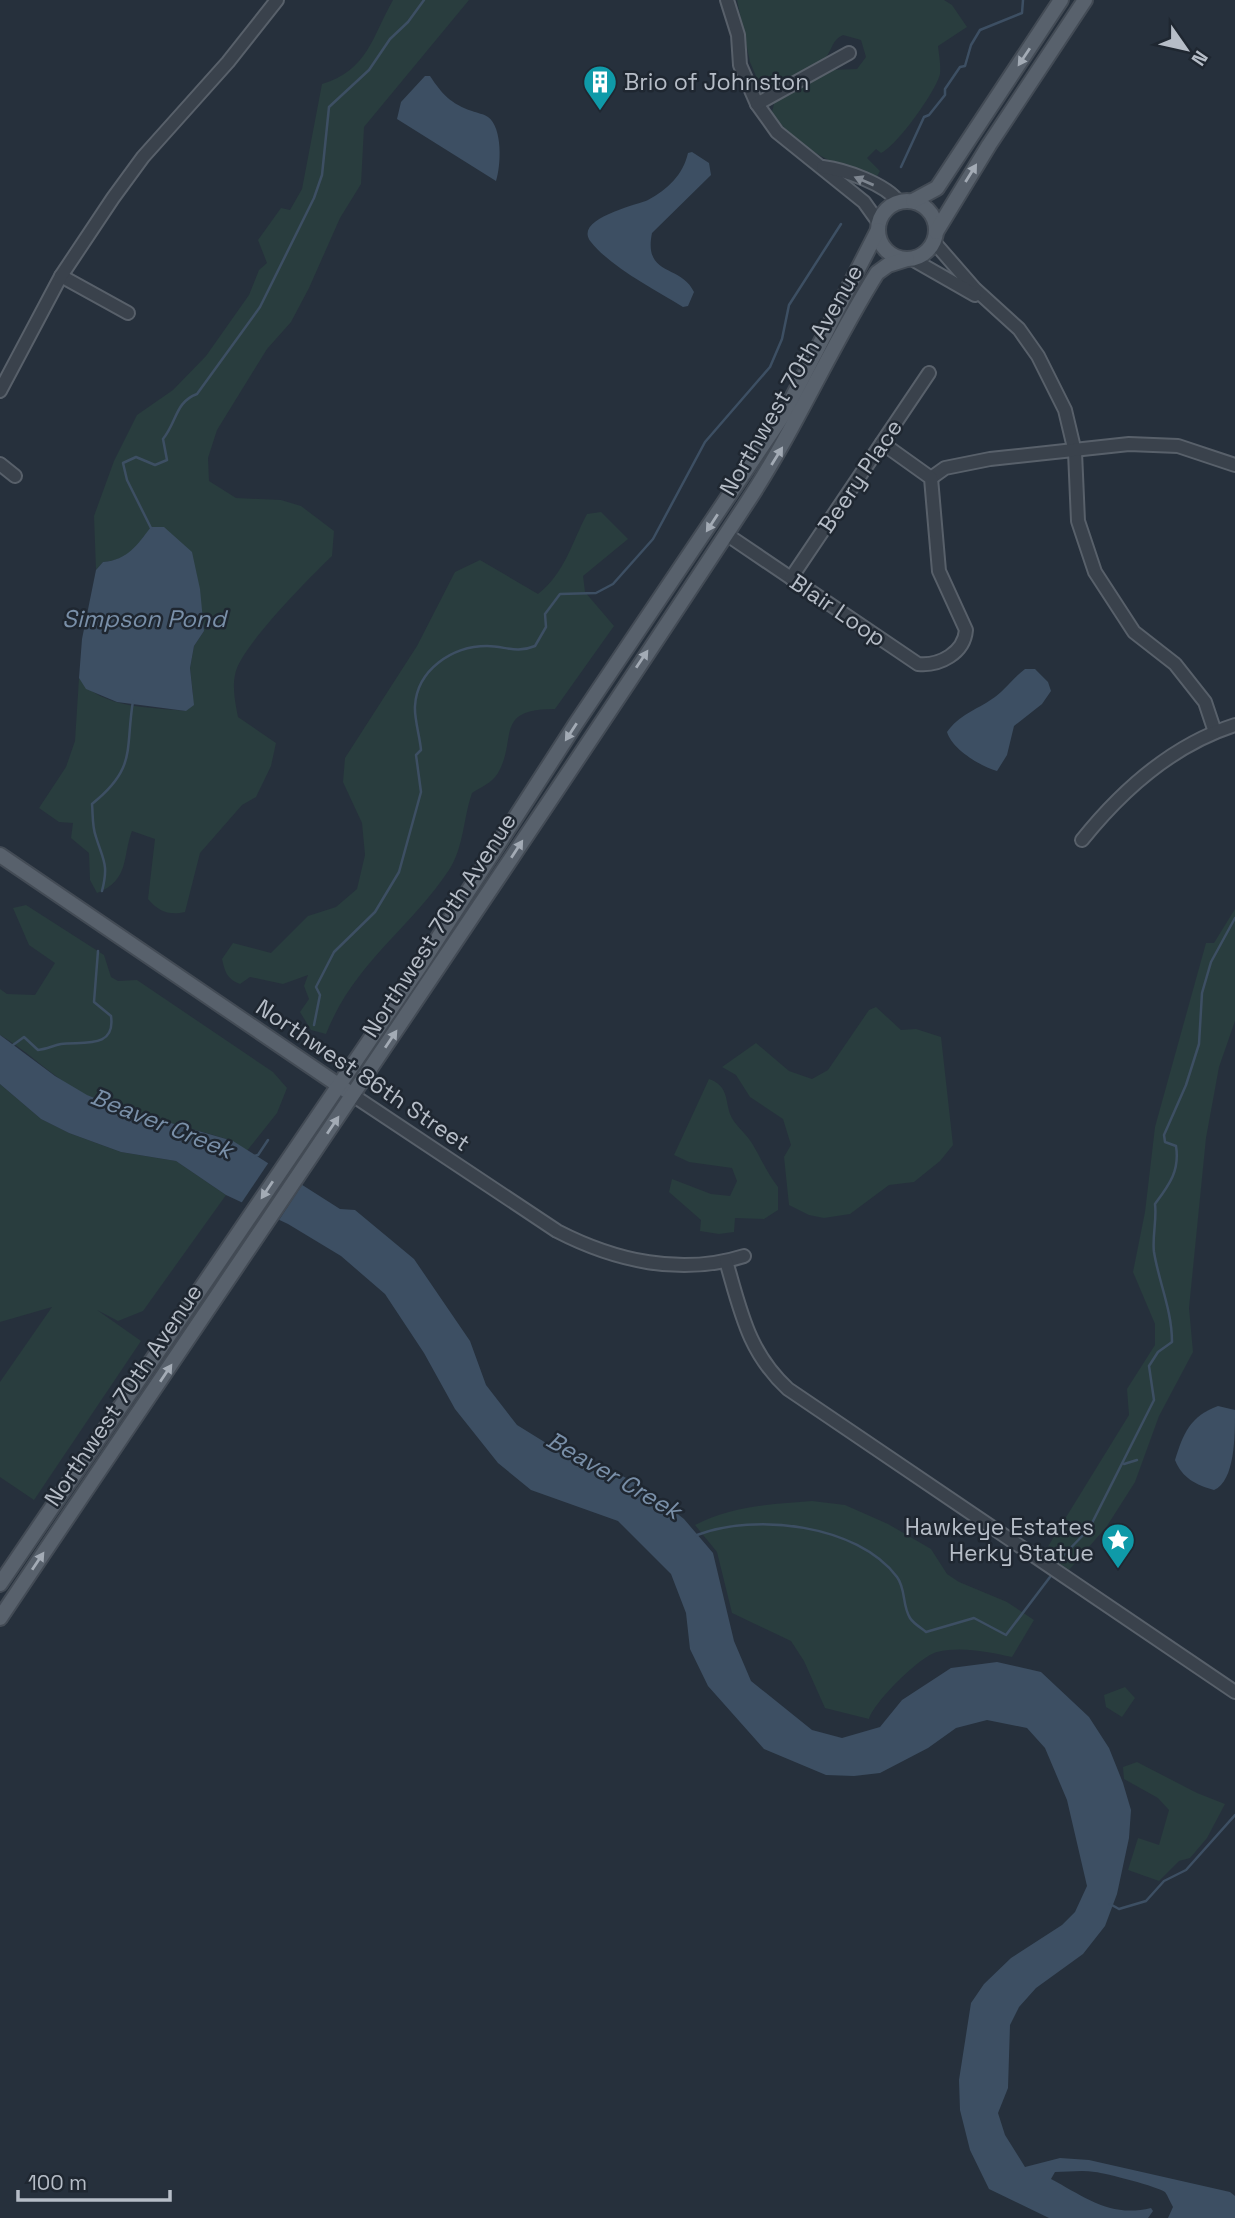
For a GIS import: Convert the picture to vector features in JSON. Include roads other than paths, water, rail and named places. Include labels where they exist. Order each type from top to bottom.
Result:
[{"type":"main road","name":"Northwest 70th Avenue","points":[[0,1618],[312,1156],[345,1090],[595,696],[785,412],[817,354],[845,289],[886,210],[937,188],[1061,0]]},
{"type":"main road","name":"Northwest 70th Avenue","points":[[0,1584],[297,1145],[345,1090],[435,975],[792,430],[877,273],[888,265],[921,256],[989,145],[1085,0]]},
{"type":"main road","points":[[906,202],[930,212],[935,237]]},
{"type":"main road","name":"Northwest 70th Avenue","points":[[878,226],[883,247],[898,258],[909,259]]},
{"type":"main road","name":"Northwest 86th Street","points":[[0,855],[345,1090]]},
{"type":"street","points":[[0,391],[61,276],[143,156],[228,62],[277,0]]},
{"type":"street","points":[[727,0],[738,35],[740,65],[757,104],[777,132],[824,167],[831,177],[864,202],[878,226]]},
{"type":"street","points":[[757,104],[849,52]]},
{"type":"street","points":[[824,167],[892,192],[906,202]]},
{"type":"street","points":[[935,237],[988,302],[1019,329],[1038,356],[1065,410],[1075,452],[1078,521],[1095,572],[1134,632],[1175,664],[1205,702],[1215,732]]},
{"type":"street","points":[[909,259],[988,302]]},
{"type":"street","points":[[61,276],[128,313]]},
{"type":"street","name":"Beery Place","points":[[791,579],[929,373]]},
{"type":"street","points":[[882,443],[931,478],[945,468],[979,461],[1156,443],[1190,449],[1235,465]]},
{"type":"street","points":[[0,464],[15,476]]},
{"type":"street","name":"Blair Loop","points":[[726,534],[918,664],[929,665],[954,653],[965,640],[966,629],[939,571],[935,495],[931,478]]},
{"type":"street","points":[[595,696],[611,707]]},
{"type":"street","points":[[1082,840],[1131,785],[1160,762],[1215,732],[1235,725]]},
{"type":"street","name":"Northwest 86th Street","points":[[345,1090],[557,1231],[590,1249],[619,1259],[646,1262],[726,1261],[744,1256]]},
{"type":"street","points":[[726,1261],[752,1346],[773,1375],[788,1389],[1235,1692]]},
{"type":"water","points":[[425,76],[430,76],[453,102],[486,116],[493,122],[500,148],[496,181],[397,119],[401,102]]},
{"type":"water","points":[[692,152],[709,163],[711,175],[652,233],[651,247],[658,264],[681,277],[694,292],[688,306],[683,307],[610,261],[591,242],[588,234],[590,226],[608,214],[648,200],[662,192],[678,175],[688,153]]},
{"type":"water","name":"Simpson Pond","points":[[151,527],[164,527],[192,552],[200,589],[204,631],[194,646],[190,668],[194,705],[186,711],[117,702],[86,689],[79,678],[82,639],[96,570],[103,562],[112,561],[131,551]]},
{"type":"water","points":[[1025,669],[1035,669],[1048,682],[1051,691],[1042,704],[1014,726],[1007,755],[997,771],[968,756],[955,745],[947,732],[962,717],[996,696]]},
{"type":"water","name":"Beaver Creek","points":[[0,1035],[55,1076],[87,1095],[119,1108],[233,1141],[340,1209],[355,1210],[414,1259],[470,1341],[486,1385],[517,1425],[559,1451],[617,1473],[646,1489],[684,1519],[713,1553],[734,1641],[751,1681],[812,1730],[842,1738],[880,1727],[902,1700],[951,1668],[997,1662],[1041,1672],[1089,1717],[1109,1748],[1131,1810],[1129,1838],[1117,1894],[1105,1926],[1083,1954],[1036,1988],[1019,2007],[1010,2025],[1008,2088],[998,2113],[1005,2135],[1025,2167],[1060,2158],[1089,2160],[1230,2192],[1235,2196],[1235,2218],[1168,2218],[1173,2207],[1165,2192],[1120,2177],[1080,2171],[1055,2172],[1051,2179],[1110,2208],[1151,2208],[1153,2211],[1148,2218],[1049,2218],[989,2189],[970,2150],[960,2110],[959,2080],[971,2003],[984,1984],[1011,1958],[1062,1925],[1075,1912],[1087,1886],[1067,1800],[1045,1748],[1027,1728],[987,1720],[956,1728],[928,1748],[880,1773],[854,1776],[826,1775],[764,1749],[708,1686],[690,1649],[686,1613],[671,1574],[618,1521],[531,1490],[498,1463],[455,1409],[424,1353],[385,1294],[341,1256],[288,1224],[226,1195],[176,1161],[121,1152],[69,1133],[41,1119],[0,1084]]},
{"type":"water","points":[[1218,1406],[1235,1410],[1235,1432],[1230,1468],[1221,1485],[1214,1490],[1190,1480],[1175,1460],[1189,1427],[1201,1415]]},
{"type":"waterway","points":[[151,528],[127,480],[123,463],[136,457],[155,465],[167,460],[163,439],[180,407],[197,394],[260,307],[314,198],[322,175],[329,107],[369,70],[390,39],[408,22],[424,0]]},
{"type":"waterway","points":[[901,167],[924,117],[929,115],[945,95],[945,89],[960,67],[965,66],[971,45],[980,30],[1022,13],[1023,0]]},
{"type":"waterway","points":[[314,1025],[320,995],[316,987],[334,952],[375,912],[399,872],[421,792],[416,755],[421,750],[415,706],[422,681],[429,671],[449,655],[461,650],[487,646],[516,650],[535,646],[546,627],[545,614],[560,594],[596,593],[613,584],[653,539],[705,442],[770,367],[782,339],[789,305],[841,224]]},
{"type":"waterway","points":[[102,891],[105,868],[94,829],[92,804],[123,769],[133,701]]},
{"type":"waterway","points":[[1057,1562],[1089,1529],[1154,1400],[1149,1366],[1158,1352],[1172,1342],[1170,1319],[1154,1246],[1155,1204],[1169,1184],[1177,1155],[1176,1146],[1165,1142],[1164,1135],[1186,1085],[1199,1044],[1202,993],[1211,962],[1235,918]]},
{"type":"waterway","points":[[13,1045],[24,1037],[38,1050],[61,1044],[95,1042],[108,1034],[111,1016],[94,1002],[98,951]]},
{"type":"waterway","points":[[251,1157],[258,1155],[268,1140]]},
{"type":"waterway","points":[[1124,1464],[1137,1460]]},
{"type":"waterway","points":[[697,1535],[721,1528],[775,1525],[804,1528],[857,1545],[879,1559],[897,1577],[910,1618],[926,1632],[974,1618],[1006,1635],[1050,1577]]},
{"type":"waterway","points":[[1110,1904],[1119,1909],[1146,1901],[1164,1881],[1186,1870],[1235,1815]]},
{"type":"place","name":"Brio of Johnston","points":[[600,112]]},
{"type":"place","name":"Hawkeye Estates Herky Statue","points":[[1118,1570]]}]
